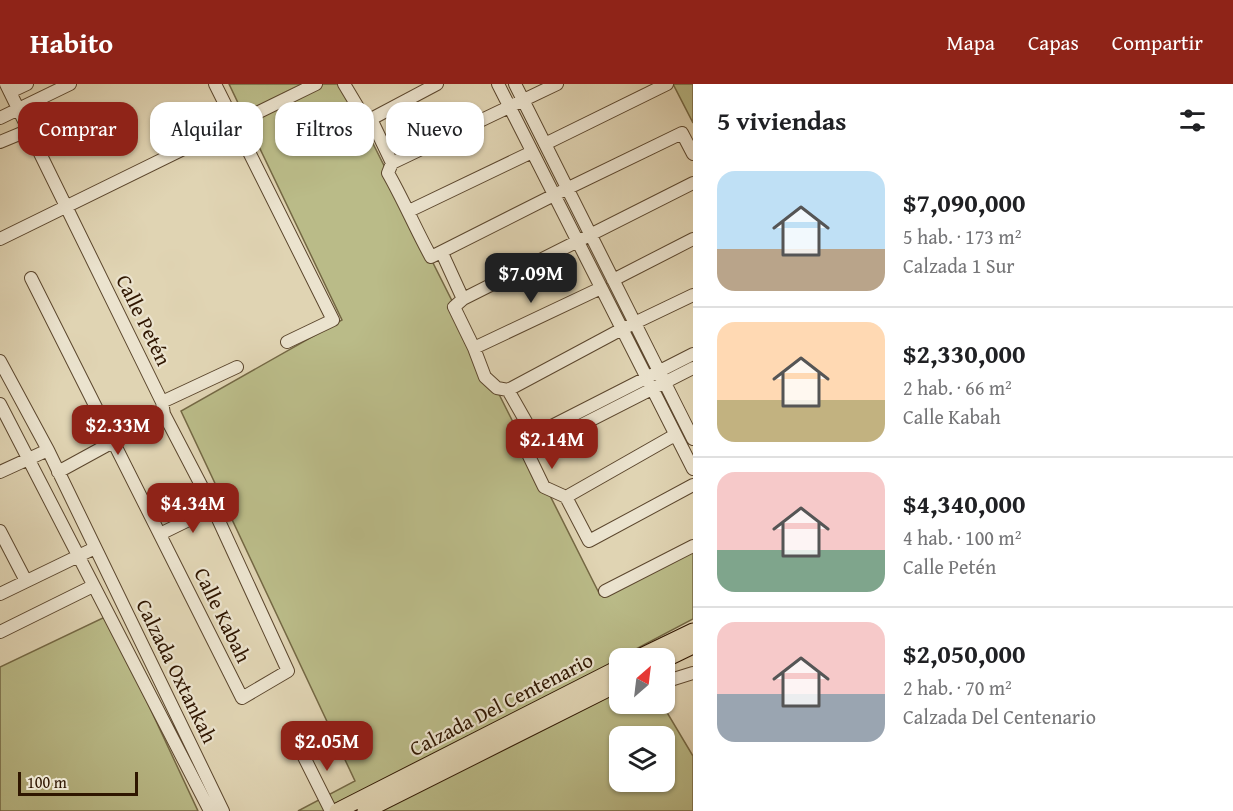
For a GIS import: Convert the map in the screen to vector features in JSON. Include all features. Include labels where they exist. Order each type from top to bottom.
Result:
[{"type":"main road","points":[[658,648],[693,631]]},
{"type":"main road","points":[[675,655],[693,646]]},
{"type":"main road","name":"Calzada Del Centenario","points":[[365,811],[429,772],[609,680]]},
{"type":"main road","name":"Calzada Del Centenario","points":[[337,811],[429,772]]},
{"type":"street","points":[[8,88],[27,84]]},
{"type":"street","points":[[35,102],[70,84]]},
{"type":"street","points":[[215,84],[224,102]]},
{"type":"street","points":[[263,109],[316,84]]},
{"type":"street","points":[[344,84],[355,102]]},
{"type":"street","points":[[374,117],[437,84]]},
{"type":"street","points":[[498,84],[693,469]]},
{"type":"street","points":[[515,84],[691,432]]},
{"type":"street","points":[[557,84],[393,163],[388,173],[410,211],[415,229],[431,257],[682,133],[693,154]]},
{"type":"street","points":[[545,144],[665,85]]},
{"type":"street","name":"Calle Petén","points":[[8,88],[18,108]]},
{"type":"street","points":[[0,118],[18,110]]},
{"type":"street","points":[[374,125],[393,163]]},
{"type":"street","points":[[0,142],[18,135]]},
{"type":"street","points":[[410,211],[532,152]]},
{"type":"street","name":"Calle Petén","points":[[42,156],[213,508],[288,671]]},
{"type":"street","points":[[0,239],[166,156]]},
{"type":"street","points":[[250,156],[333,321],[287,342]]},
{"type":"street","points":[[693,183],[464,299],[454,307],[485,377],[497,388],[508,390],[622,329],[693,295]]},
{"type":"street","points":[[613,280],[693,239]]},
{"type":"street","points":[[442,253],[464,299]]},
{"type":"street","name":"Calle Kabah","points":[[31,278],[242,698],[288,671]]},
{"type":"street","points":[[474,348],[601,288]]},
{"type":"street","points":[[693,354],[662,376],[537,440],[528,454],[544,488],[566,496],[589,541],[693,485]]},
{"type":"street","name":"Calzada Oxtankah","points":[[0,361],[50,454],[119,598],[211,803],[224,811]]},
{"type":"street","points":[[58,472],[113,442],[163,408],[237,367]]},
{"type":"street","points":[[662,376],[693,368]]},
{"type":"street","points":[[508,390],[537,440]]},
{"type":"street","name":"Calzada Oxtankah","points":[[0,404],[77,557],[184,745]]},
{"type":"street","points":[[566,496],[675,435]]},
{"type":"street","points":[[0,472],[50,454]]},
{"type":"street","points":[[160,534],[213,508]]},
{"type":"street","points":[[0,531],[26,581]]},
{"type":"street","points":[[605,591],[693,546]]},
{"type":"street","points":[[0,594],[95,548]]},
{"type":"street","points":[[0,632],[93,586]]},
{"type":"street","points":[[102,603],[119,598]]},
{"type":"street","points":[[675,679],[693,673]]},
{"type":"street","points":[[298,745],[331,811]]},
{"type":"green space","points":[[229,84],[343,84],[352,102],[275,102],[275,156],[374,156],[374,146],[600,595],[693,549],[693,619],[638,648],[609,648],[609,714],[668,714],[693,756],[693,811],[298,811],[355,781],[181,411],[342,320],[263,155],[263,102],[238,102]]},
{"type":"green space","points":[[673,84],[693,84],[693,123]]},
{"type":"green space","points":[[107,616],[198,811],[0,811],[0,667]]}]
